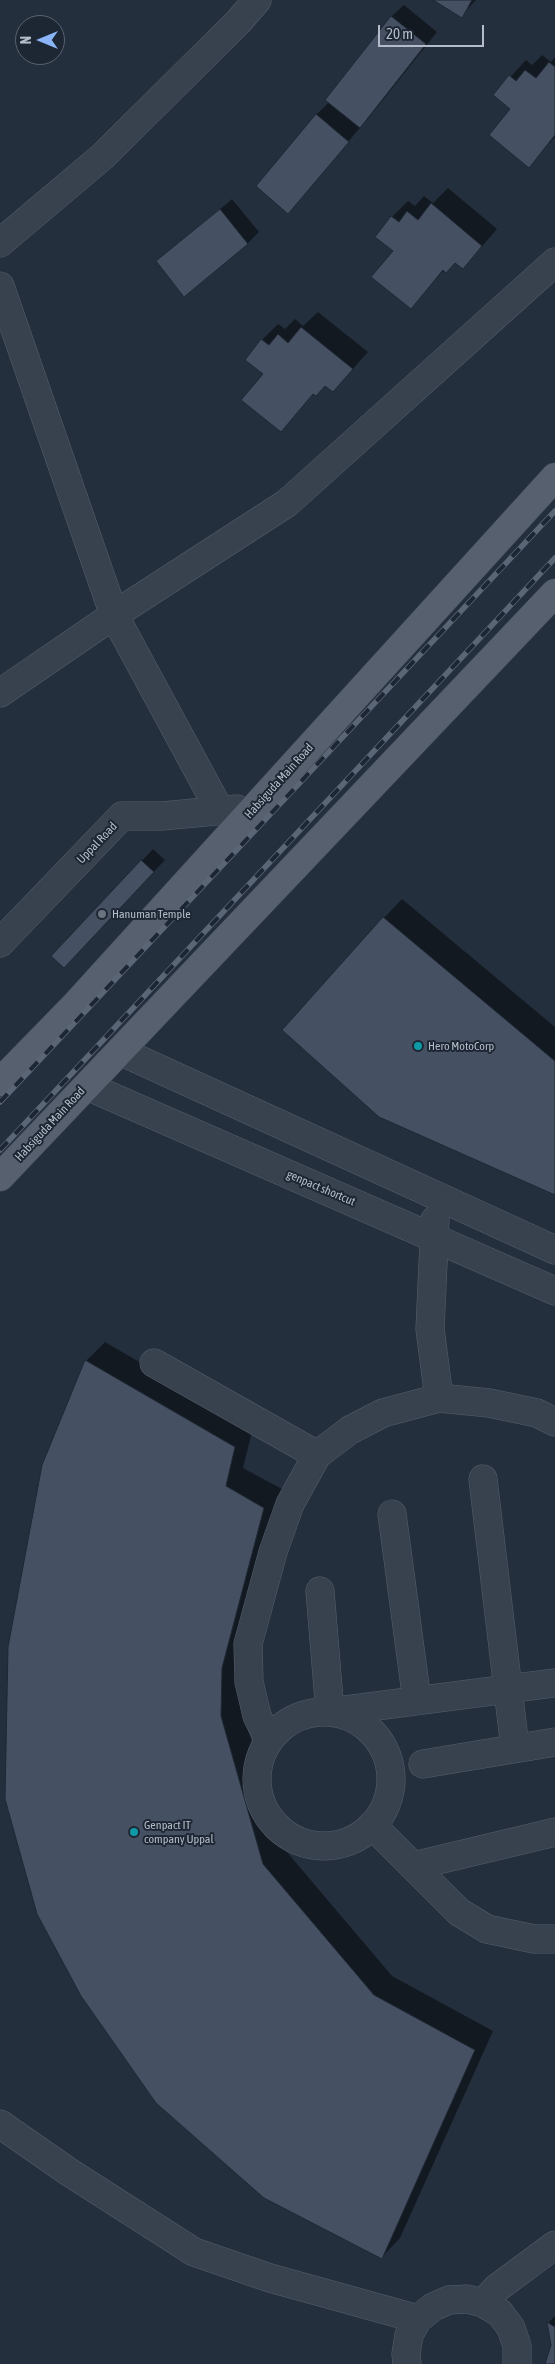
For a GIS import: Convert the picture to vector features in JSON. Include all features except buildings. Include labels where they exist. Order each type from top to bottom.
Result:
[{"type":"main road","name":"Habsiguda Main Road","points":[[0,1082],[77,1003],[555,477]]},
{"type":"main road","name":"Habsiguda Main Road","points":[[0,1177],[555,594]]},
{"type":"street","points":[[0,243],[102,156],[239,21],[256,0]]},
{"type":"street","points":[[0,693],[114,614],[287,503],[555,262]]},
{"type":"street","points":[[0,286],[114,614],[220,811]]},
{"type":"street","name":"Uppal Road","points":[[0,943],[122,816],[162,816],[254,808]]},
{"type":"street","points":[[120,1051],[555,1250]]},
{"type":"street","name":"genpact shortcut","points":[[87,1086],[434,1236],[555,1291]]},
{"type":"street","points":[[437,1196],[430,1329],[438,1398]]},
{"type":"street","points":[[154,1363],[317,1455]]},
{"type":"street","points":[[269,1740],[257,1716],[249,1682],[248,1644],[273,1552],[290,1504],[317,1455],[350,1430],[383,1413],[438,1398],[489,1403],[537,1413],[555,1422]]},
{"type":"street","points":[[483,1479],[515,1748]]},
{"type":"street","points":[[392,1514],[417,1701]]},
{"type":"street","points":[[320,1591],[330,1712]]},
{"type":"street","points":[[330,1712],[555,1683]]},
{"type":"street","points":[[323,1711],[344,1714],[363,1724],[378,1738],[387,1757],[391,1778],[388,1799],[379,1818],[364,1833],[346,1842],[325,1846],[304,1843],[286,1834],[271,1819],[261,1801],[257,1780],[260,1759],[269,1740],[284,1725],[302,1715],[323,1711]]},
{"type":"street","points":[[423,1764],[555,1742]]},
{"type":"street","points":[[372,1825],[458,1912],[487,1929],[534,1939],[555,1939]]},
{"type":"street","points":[[413,1866],[555,1832]]},
{"type":"street","points":[[0,2124],[69,2172],[194,2252],[270,2278],[418,2319]]},
{"type":"street","points":[[483,2303],[497,2288],[555,2245]]},
{"type":"street","points":[[407,2364],[408,2335],[418,2319],[433,2306],[449,2300],[467,2299],[483,2303],[500,2313],[511,2328],[517,2346],[517,2364]]},
{"type":"railway","points":[[0,1102],[555,511]]},
{"type":"railway","points":[[0,1150],[555,558]]},
{"type":"place","name":"Hanuman Temple","points":[[102,914]]},
{"type":"place","name":"Hero MotoCorp","points":[[418,1046]]},
{"type":"place","name":"Genpact IT company Uppal","points":[[134,1832]]}]
